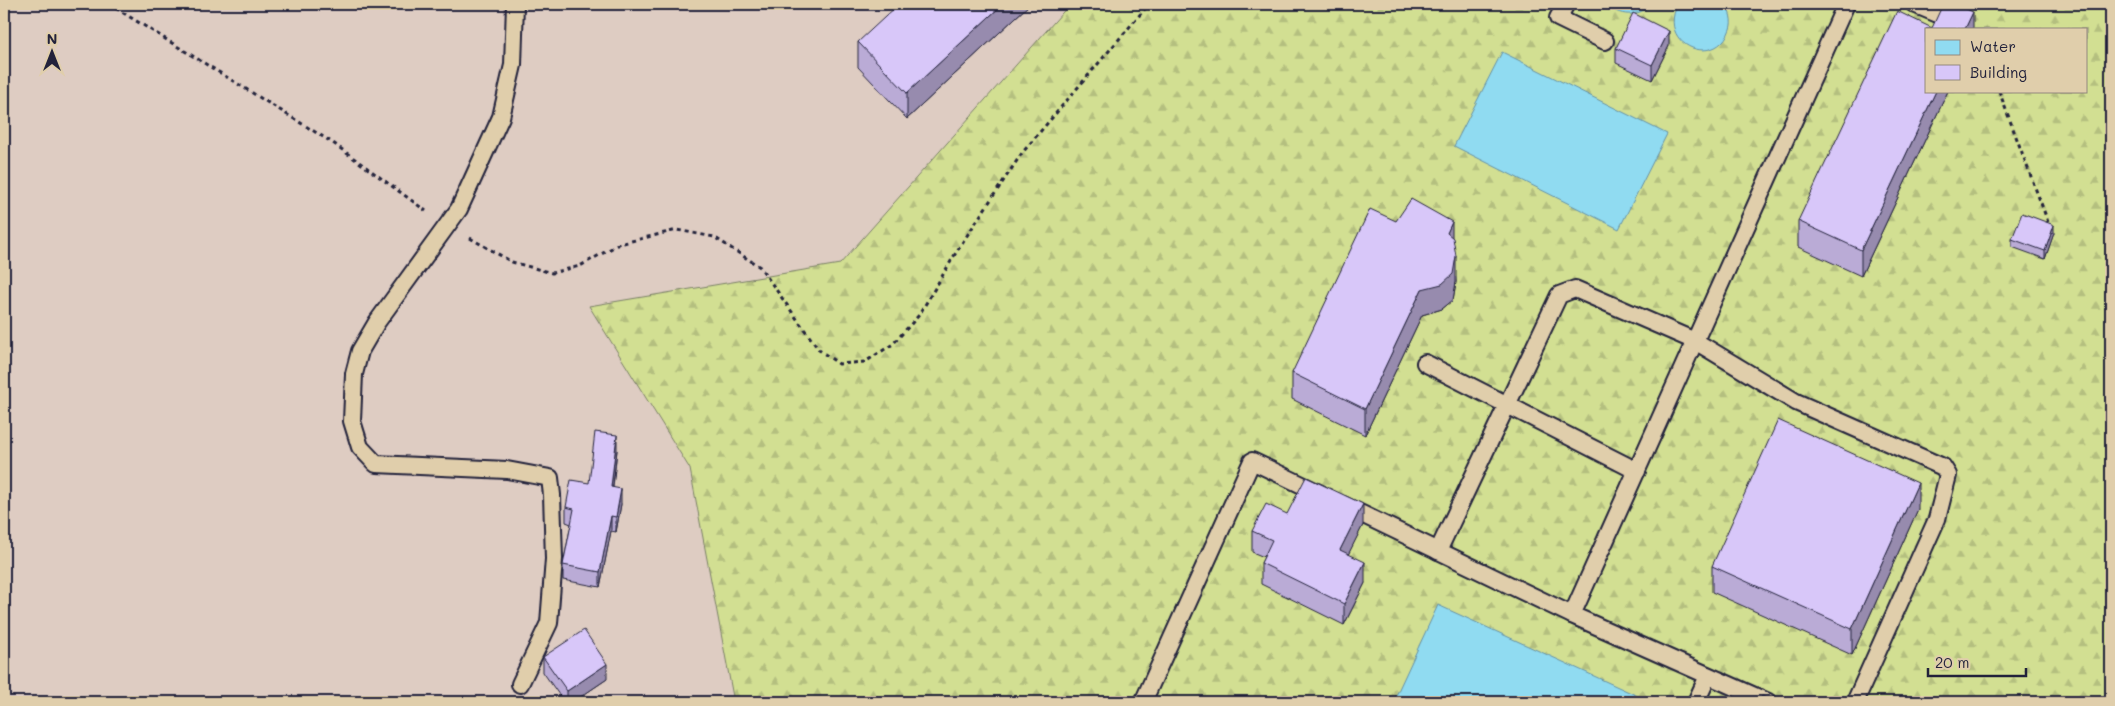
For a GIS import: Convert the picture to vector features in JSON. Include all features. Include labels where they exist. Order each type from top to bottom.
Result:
[{"type":"lane","points":[[515,4],[513,65],[501,117],[459,209],[377,322],[360,351],[354,374],[352,421],[360,447],[376,464],[507,470],[550,478],[554,559],[549,623],[520,684]]},
{"type":"lane","points":[[1566,4],[1558,18],[1605,41]]},
{"type":"lane","points":[[1572,615],[1846,4]]},
{"type":"lane","points":[[1914,4],[1970,28]]},
{"type":"lane","points":[[1438,551],[1559,295],[1575,289],[1695,341],[1796,402],[1943,467],[1948,475],[1937,519],[1855,702]]},
{"type":"lane","points":[[1425,363],[1637,470]]},
{"type":"lane","points":[[1143,702],[1252,461],[1572,615],[1768,702]]},
{"type":"lane","points":[[1696,702],[1708,676]]},
{"type":"path","points":[[109,4],[333,143],[406,198],[447,225],[512,262],[552,273],[580,266],[619,244],[677,230],[714,237],[760,266],[819,350],[839,364],[865,362],[893,344],[919,315],[960,246],[1022,153],[1149,4]]},
{"type":"path","points":[[1999,92],[2048,222]]},
{"type":"green space","points":[[1070,4],[2111,4],[2111,702],[734,702],[690,469],[589,306],[840,264]]},
{"type":"water","points":[[1606,4],[1651,4],[1640,12],[1628,14],[1617,11]]},
{"type":"water","points":[[1678,4],[1725,4],[1730,13],[1731,23],[1730,29],[1723,41],[1713,48],[1702,50],[1690,47],[1681,41],[1675,31],[1673,19]]},
{"type":"water","points":[[1502,52],[1667,134],[1619,229],[1454,146]]},
{"type":"water","points":[[1438,605],[1651,702],[1393,702]]},
{"type":"building","points":[[899,4],[1003,4],[907,93],[858,42]]},
{"type":"building","points":[[1943,4],[1955,4],[1973,12],[1965,28],[1932,28]]},
{"type":"building","points":[[1897,11],[1932,28],[1925,28],[1925,92],[1936,92],[1861,250],[1798,221]]},
{"type":"building","points":[[1633,13],[1669,31],[1652,65],[1616,48]]},
{"type":"building","points":[[1411,199],[1452,222],[1447,233],[1453,238],[1456,256],[1453,274],[1442,284],[1422,289],[1365,409],[1292,373],[1370,209],[1396,221]]},
{"type":"building","points":[[2022,213],[2054,225],[2045,251],[2012,239]]},
{"type":"building","points":[[1778,420],[1918,483],[1852,629],[1712,566]]},
{"type":"building","points":[[595,432],[617,435],[611,487],[621,489],[616,517],[611,516],[600,572],[563,565],[574,509],[566,507],[571,480],[589,483]]},
{"type":"building","points":[[1306,477],[1363,504],[1340,550],[1365,562],[1344,604],[1261,563],[1272,540],[1252,531],[1266,504],[1287,514]]},
{"type":"building","points":[[584,630],[607,664],[567,691],[543,657]]},
{"type":"building","points":[[1762,696],[1775,702],[1759,702]]}]
